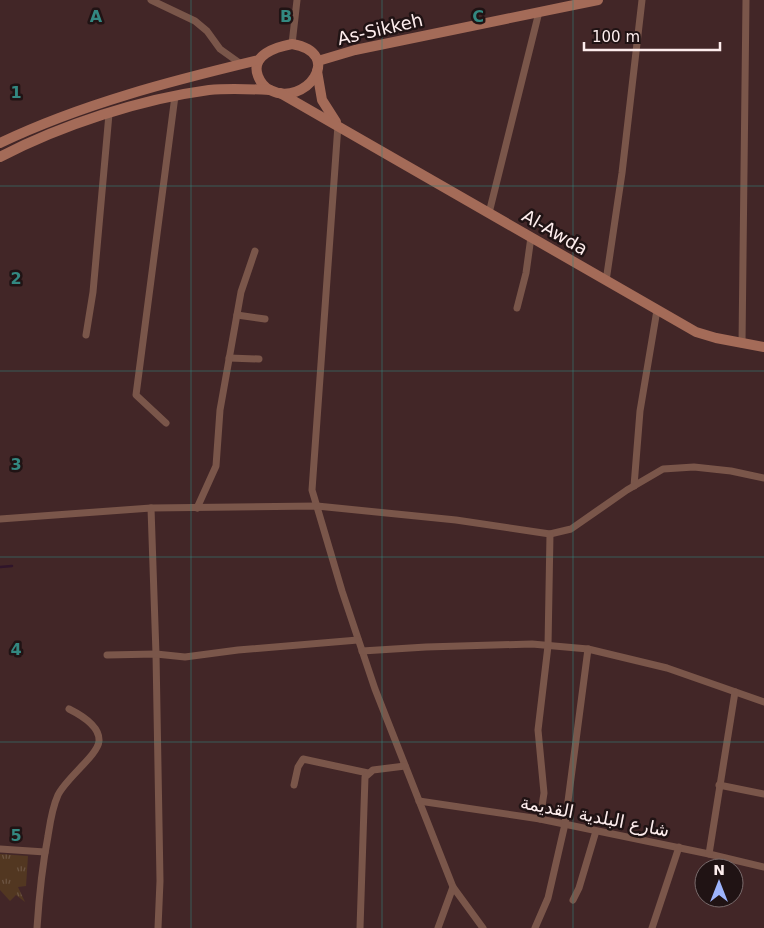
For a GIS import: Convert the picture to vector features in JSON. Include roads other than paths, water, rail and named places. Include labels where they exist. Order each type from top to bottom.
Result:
[{"type":"street","points":[[151,0],[195,21],[208,31],[220,49],[241,64]]},
{"type":"street","points":[[292,44],[297,0]]},
{"type":"street","name":"As-Sikkeh","points":[[317,66],[355,50],[598,0]]},
{"type":"street","points":[[606,281],[622,173],[642,0]]},
{"type":"street","points":[[742,344],[746,0]]},
{"type":"street","points":[[489,213],[539,12]]},
{"type":"street","points":[[275,91],[260,82],[256,71],[259,60],[266,52],[292,44],[302,45],[310,50],[317,66],[322,100],[338,125],[312,490],[358,640],[405,766],[453,887],[483,928]]},
{"type":"street","points":[[0,143],[22,132],[106,101],[189,76],[259,60]]},
{"type":"street","points":[[0,157],[51,134],[142,103],[209,90],[241,88],[290,93],[310,84],[315,77],[317,66]]},
{"type":"street","name":"Al-Awda","points":[[275,91],[338,125],[696,332],[742,344],[764,347]]},
{"type":"street","points":[[166,423],[136,396],[176,96]]},
{"type":"street","points":[[86,335],[93,292],[109,114]]},
{"type":"street","points":[[517,308],[526,273],[531,237]]},
{"type":"street","points":[[197,508],[216,466],[220,410],[229,358],[241,292],[255,251]]},
{"type":"street","points":[[634,486],[640,411],[657,310]]},
{"type":"street","points":[[237,315],[265,318]]},
{"type":"street","points":[[229,358],[259,359]]},
{"type":"street","points":[[0,519],[151,508],[317,506],[456,520],[550,534],[571,529],[634,486],[663,469],[694,467],[764,478]]},
{"type":"street","points":[[151,508],[160,881],[158,928]]},
{"type":"street","points":[[540,819],[544,793],[539,724],[548,646],[550,534]]},
{"type":"street","points":[[107,655],[156,654],[185,656],[358,640]]},
{"type":"street","points":[[362,651],[532,644],[588,649],[667,668],[764,702]]},
{"type":"street","points":[[535,928],[548,898],[565,824],[588,649]]},
{"type":"street","points":[[709,854],[735,692]]},
{"type":"street","points":[[37,928],[45,852],[54,805],[61,789],[95,752],[99,743],[95,728],[88,721],[69,709]]},
{"type":"street","points":[[294,785],[298,767],[303,759],[368,773]]},
{"type":"street","points":[[360,928],[364,781],[368,773],[373,770],[405,766]]},
{"type":"street","points":[[719,785],[764,794]]},
{"type":"street","name":"شارع البلدية القديمة","points":[[419,801],[540,819],[764,867]]},
{"type":"street","points":[[573,900],[579,888],[596,831]]},
{"type":"street","points":[[652,928],[678,848]]},
{"type":"street","points":[[0,849],[45,852]]},
{"type":"street","points":[[438,928],[453,887]]},
{"type":"waterway","points":[[0,567],[12,566]]}]
